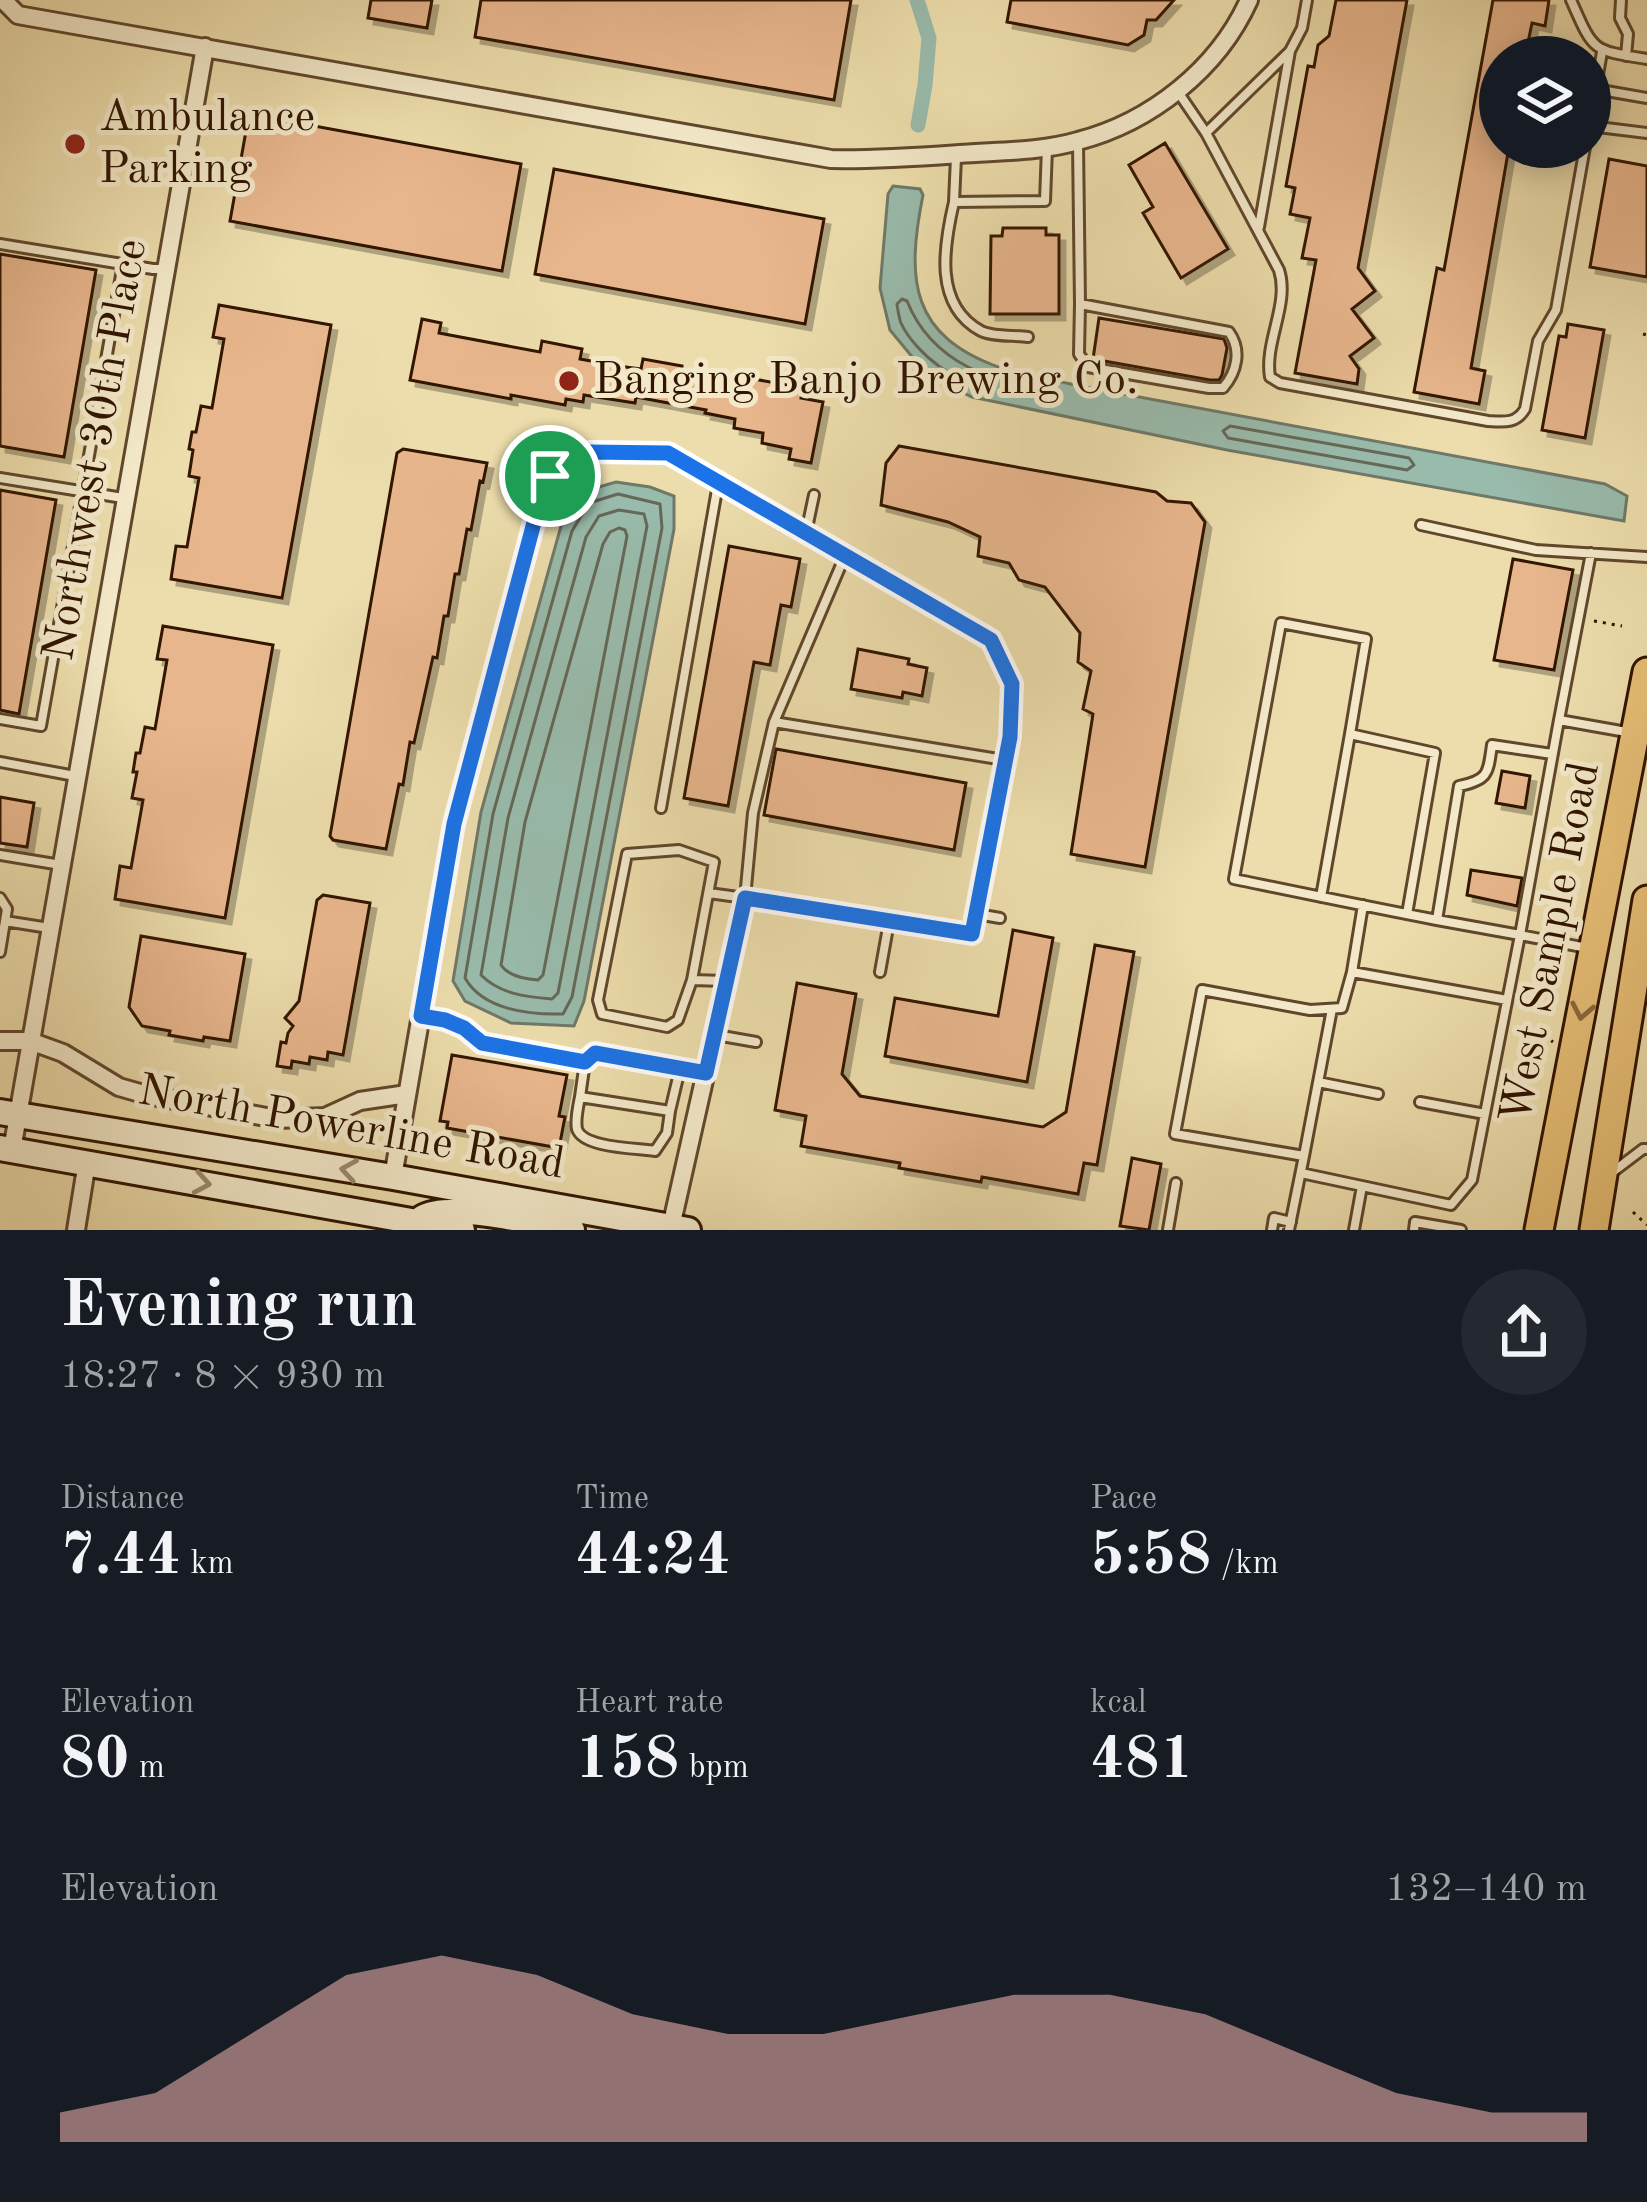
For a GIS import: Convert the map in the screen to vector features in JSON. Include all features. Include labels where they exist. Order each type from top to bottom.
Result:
[{"type":"main road","name":"West Sample Road","points":[[1535,1228],[1647,672]]},
{"type":"main road","name":"West Sample Road","points":[[1594,1230],[1628,1017],[1643,955],[1647,900]]},
{"type":"main road","points":[[1603,901],[1614,932],[1643,955]]},
{"type":"main road","points":[[1594,949],[1618,983],[1628,1017]]},
{"type":"main road","name":"North Powerline Road","points":[[8,1114],[676,1229]]},
{"type":"main road","name":"North Powerline Road","points":[[6,1149],[384,1223],[414,1222],[462,1230]]},
{"type":"main road","points":[[414,1222],[443,1210],[572,1230]]},
{"type":"street","points":[[3,0],[18,15],[831,160],[956,154],[1078,141],[1135,119],[1177,91],[1221,47],[1249,0]]},
{"type":"street","name":"Northwest 30th Place","points":[[6,1149],[8,1114],[30,1041],[205,47]]},
{"type":"street","points":[[393,1177],[454,824],[541,496],[550,476],[565,462],[590,452],[668,453],[991,640],[1012,684],[1010,737],[972,934],[745,898],[676,1229]]},
{"type":"street","points":[[0,1041],[30,1041],[63,1053],[119,1087],[147,1095],[278,1119],[325,1117],[360,1101],[407,1094]]},
{"type":"street","points":[[76,1230],[87,1162]]},
{"type":"lane","points":[[1258,231],[1290,51],[1302,28],[1307,0]]},
{"type":"lane","points":[[1571,0],[1586,36]]},
{"type":"lane","points":[[1621,0],[1620,18],[1628,34],[1626,56]]},
{"type":"lane","points":[[1206,133],[1290,51]]},
{"type":"lane","points":[[1611,54],[1647,59]]},
{"type":"lane","points":[[1177,91],[1206,133],[1282,279],[1268,365],[1270,377],[1280,383],[1488,421],[1520,418],[1538,341],[1556,310],[1582,168]]},
{"type":"lane","points":[[1611,92],[1647,98]]},
{"type":"lane","points":[[1611,127],[1647,133]]},
{"type":"lane","points":[[1078,141],[1079,354],[1088,367],[1209,388],[1223,388],[1233,376],[1236,341],[1229,332],[1080,304]]},
{"type":"lane","points":[[954,202],[1045,201],[1047,146]]},
{"type":"lane","points":[[956,154],[944,276],[957,309],[983,332],[1028,337]]},
{"type":"lane","points":[[0,244],[166,269]]},
{"type":"lane","points":[[0,719],[41,726],[123,264]]},
{"type":"lane","points":[[0,478],[125,499]]},
{"type":"lane","points":[[661,808],[718,482]]},
{"type":"lane","points":[[806,535],[814,495]]},
{"type":"lane","points":[[1421,525],[1536,550],[1647,556]]},
{"type":"lane","points":[[1301,1173],[1450,1205],[1472,1180],[1591,553]]},
{"type":"lane","points":[[709,892],[745,898],[753,813],[774,722],[845,557]]},
{"type":"lane","points":[[1321,897],[1366,639],[1281,623],[1234,879],[1321,897],[1437,920],[1594,949]]},
{"type":"lane","points":[[1558,720],[1635,734]]},
{"type":"lane","points":[[774,722],[1005,760]]},
{"type":"lane","points":[[1350,734],[1436,753],[1407,914]]},
{"type":"lane","points":[[1437,920],[1459,786],[1478,782],[1488,771],[1492,745],[1552,754]]},
{"type":"lane","points":[[0,762],[77,776]]},
{"type":"lane","points":[[679,850],[713,862],[692,980],[678,1020],[667,1027],[602,1014],[598,1000],[628,854],[679,850]]},
{"type":"lane","points":[[0,855],[61,866]]},
{"type":"lane","points":[[0,898],[8,909],[0,952]]},
{"type":"lane","points":[[1304,1156],[1174,1134],[1202,990],[1310,1010],[1342,1009],[1363,905]]},
{"type":"lane","points":[[976,914],[1000,918]]},
{"type":"lane","points":[[5,921],[50,928]]},
{"type":"lane","points":[[880,972],[890,921]]},
{"type":"lane","points":[[1352,972],[1508,1000]]},
{"type":"lane","points":[[692,980],[726,982]]},
{"type":"lane","points":[[1272,1230],[1274,1218],[1290,1226],[1332,1009]]},
{"type":"lane","points":[[421,1016],[464,1028],[482,1043],[585,1062]]},
{"type":"lane","points":[[714,1035],[756,1042]]},
{"type":"lane","points":[[680,1069],[667,1132],[655,1151],[591,1142],[580,1136],[576,1126],[585,1062],[595,1053],[706,1073]]},
{"type":"lane","points":[[1318,1082],[1378,1094]]},
{"type":"lane","points":[[580,1097],[670,1111]]},
{"type":"lane","points":[[1420,1102],[1485,1114]]},
{"type":"lane","points":[[1604,1179],[1647,1149]]},
{"type":"lane","points":[[1168,1230],[1176,1184]]},
{"type":"lane","points":[[1354,1230],[1362,1186]]},
{"type":"lane","points":[[1414,1230],[1415,1222],[1461,1230]]},
{"type":"path","points":[[1594,621],[1622,626]]},
{"type":"path","points":[[1521,1036],[1521,1032],[1561,1043]]},
{"type":"path","points":[[1633,1212],[1647,1225]]},
{"type":"water","points":[[893,186],[920,189],[923,195],[915,253],[922,301],[932,322],[971,355],[1010,371],[1075,385],[1605,484],[1627,496],[1624,521],[1227,450],[972,397],[928,376],[890,330],[880,288],[888,194]]},
{"type":"water","points":[[616,482],[674,496],[674,529],[584,1001],[574,1026],[511,1023],[465,1001],[453,981],[481,812],[561,526],[581,492]]},
{"type":"building","points":[[371,0],[432,0],[427,28],[368,18]]},
{"type":"building","points":[[481,0],[851,0],[834,100],[475,37]]},
{"type":"building","points":[[1011,0],[1174,0],[1156,20],[1147,20],[1144,35],[1128,45],[1007,22]]},
{"type":"building","points":[[1336,0],[1407,0],[1358,268],[1375,291],[1352,309],[1374,338],[1350,356],[1359,369],[1357,384],[1295,373],[1316,260],[1302,258],[1310,218],[1290,214],[1295,188],[1286,186],[1308,66],[1314,67],[1318,45],[1329,36]]},
{"type":"building","points":[[1493,0],[1549,0],[1545,26],[1532,23],[1529,36],[1486,36]]},
{"type":"building","points":[[1479,77],[1479,168],[1505,168],[1471,368],[1485,371],[1479,404],[1414,392],[1437,268],[1444,270]]},
{"type":"building","points":[[249,114],[521,164],[502,271],[230,221]]},
{"type":"building","points":[[1165,143],[1228,249],[1181,278],[1143,213],[1153,207],[1129,165]]},
{"type":"building","points":[[1611,159],[1647,166],[1647,277],[1590,267]]},
{"type":"building","points":[[554,169],[824,219],[805,324],[535,274]]},
{"type":"building","points":[[1003,228],[1046,228],[1046,235],[1059,235],[1059,314],[990,314],[991,236],[1002,236]]},
{"type":"building","points":[[0,254],[96,270],[64,457],[0,446]]},
{"type":"building","points":[[219,305],[331,325],[282,598],[171,579],[176,546],[187,547],[199,478],[189,476],[192,432],[196,432],[201,406],[212,408],[224,339],[213,337]]},
{"type":"building","points":[[1099,318],[1224,339],[1222,375],[1210,380],[1093,359]]},
{"type":"building","points":[[422,319],[441,323],[439,333],[540,352],[542,341],[582,349],[580,359],[618,366],[641,369],[643,359],[682,366],[681,376],[741,387],[743,377],[803,388],[801,398],[823,402],[811,463],[789,459],[791,449],[762,443],[763,433],[734,428],[735,419],[706,410],[636,397],[635,403],[584,395],[583,402],[566,399],[565,405],[410,380]]},
{"type":"building","points":[[1568,324],[1604,330],[1585,438],[1542,430],[1559,336],[1566,337]]},
{"type":"building","points":[[899,446],[1156,492],[1167,501],[1191,503],[1205,522],[1145,867],[1071,854],[1093,714],[1083,709],[1091,671],[1078,662],[1080,633],[1045,587],[1019,580],[1009,563],[978,556],[980,537],[948,522],[881,505],[886,463]]},
{"type":"building","points":[[403,449],[487,463],[414,743],[410,742],[403,785],[399,784],[386,849],[330,836],[397,453]]},
{"type":"building","points":[[0,490],[56,500],[19,714],[0,710]]},
{"type":"building","points":[[729,546],[800,559],[791,607],[781,605],[770,665],[754,662],[728,806],[684,798]]},
{"type":"building","points":[[1513,559],[1573,570],[1554,670],[1494,660]]},
{"type":"building","points":[[163,626],[273,645],[225,918],[115,899],[120,866],[131,868],[143,800],[132,798],[137,772],[133,772],[145,727],[155,729],[167,660],[157,659]]},
{"type":"building","points":[[858,649],[909,659],[908,664],[927,668],[922,696],[903,692],[902,698],[851,689]]},
{"type":"building","points":[[776,749],[966,783],[954,850],[764,815]]},
{"type":"building","points":[[1502,771],[1530,776],[1525,808],[1496,803]]},
{"type":"building","points":[[0,797],[34,803],[27,847],[0,843]]},
{"type":"building","points":[[1471,870],[1522,878],[1517,906],[1467,895]]},
{"type":"building","points":[[323,895],[370,903],[343,1055],[328,1052],[327,1060],[310,1057],[309,1064],[292,1061],[291,1068],[277,1066],[281,1042],[286,1043],[293,1026],[285,1018],[299,1001],[317,900]]},
{"type":"building","points":[[1013,930],[1053,938],[1027,1082],[885,1056],[895,998],[998,1016]]},
{"type":"building","points":[[141,936],[245,954],[230,1041],[204,1037],[203,1041],[142,1026],[129,1007]]},
{"type":"building","points":[[1095,945],[1134,952],[1097,1165],[1084,1163],[1078,1194],[899,1168],[900,1163],[801,1146],[806,1116],[775,1110],[797,983],[856,994],[842,1074],[860,1096],[1043,1127],[1066,1112]]},
{"type":"building","points":[[452,1055],[567,1075],[559,1148],[447,1128],[448,1122],[440,1121]]},
{"type":"building","points":[[1132,1158],[1161,1164],[1149,1230],[1120,1226]]},
{"type":"waterway","points":[[917,0],[929,38],[918,125]]},
{"type":"place","name":"Ambulance Parking","points":[[75,144]]},
{"type":"place","name":"Banging Banjo Brewing Co.","points":[[569,381]]},
{"type":"route","points":[[590,452],[668,453],[991,640],[1012,684],[1010,737],[972,934],[745,898],[706,1073],[595,1053],[585,1062],[482,1043],[464,1028],[421,1016],[454,824],[550,476],[565,462],[590,452]]}]
